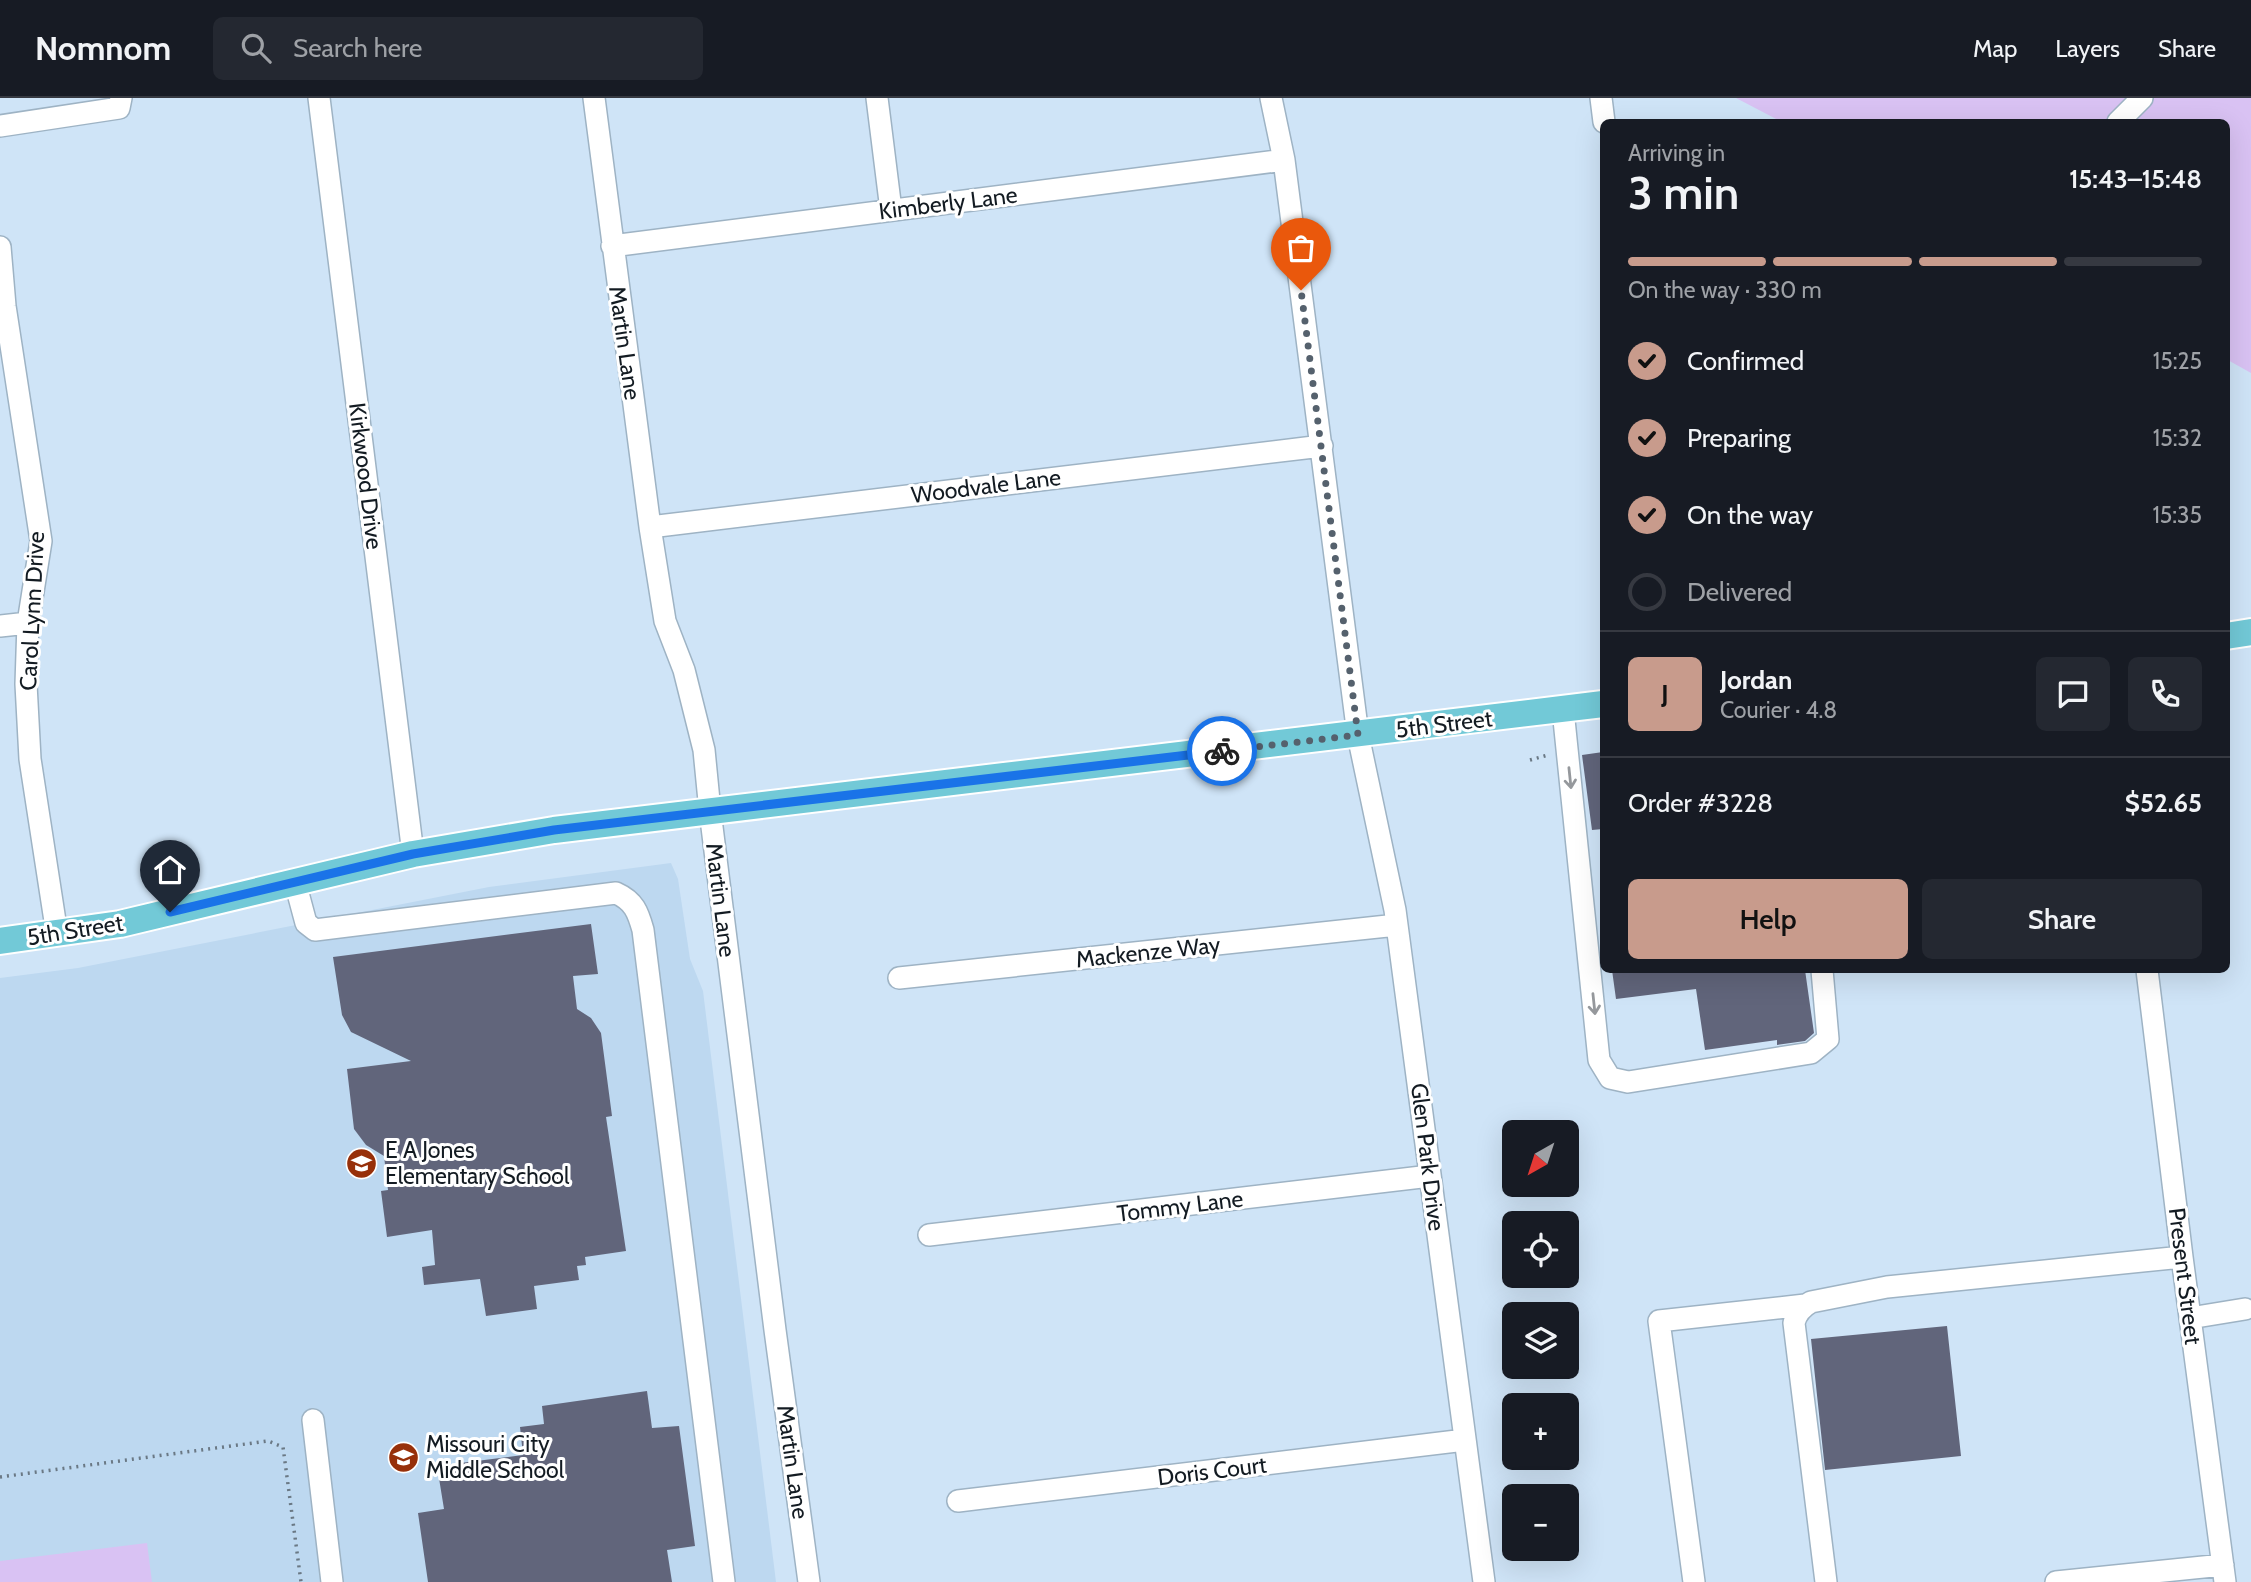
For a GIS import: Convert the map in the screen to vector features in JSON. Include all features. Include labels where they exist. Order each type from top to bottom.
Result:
[{"type":"main road","points":[[2230,635],[2251,632]]},
{"type":"main road","name":"5th Street","points":[[0,941],[120,924],[413,854],[554,830],[1600,704]]},
{"type":"street","name":"Kirkwood Drive","points":[[319,98],[413,854]]},
{"type":"street","name":"Martin Lane","points":[[594,98],[650,527],[665,621],[684,670],[704,750],[809,1582]]},
{"type":"street","points":[[877,98],[891,210]]},
{"type":"street","name":"Glen Park Drive","points":[[1271,98],[1284,160],[1358,735],[1397,925],[1484,1582]]},
{"type":"street","points":[[1601,98],[1604,119]]},
{"type":"street","points":[[2121,119],[2142,98]]},
{"type":"street","points":[[0,126],[120,103]]},
{"type":"street","name":"Kimberly Lane","points":[[612,246],[1284,160]]},
{"type":"street","name":"Carol Lynn Drive","points":[[0,247],[3,307],[41,541],[28,622],[26,684],[30,759],[57,934]]},
{"type":"street","name":"Woodvale Lane","points":[[650,527],[1322,446]]},
{"type":"street","points":[[0,626],[28,622]]},
{"type":"street","points":[[1563,710],[1600,1060],[1609,1078],[1628,1082],[1811,1053],[1828,1039],[1822,973]]},
{"type":"street","points":[[295,882],[306,923],[316,930],[616,893],[630,899],[643,930],[724,1582]]},
{"type":"street","name":"Mackenze Way","points":[[899,978],[1397,925]]},
{"type":"street","name":"Present Street","points":[[2147,973],[2224,1574]]},
{"type":"street","name":"Tommy Lane","points":[[929,1235],[1430,1176]]},
{"type":"street","points":[[1694,1582],[1659,1321],[1805,1305],[1887,1287],[2182,1257]]},
{"type":"street","points":[[1805,1305],[1794,1324],[1826,1582]]},
{"type":"street","points":[[2190,1318],[2245,1309]]},
{"type":"street","points":[[313,1420],[332,1582]]},
{"type":"street","name":"Doris Court","points":[[958,1501],[1465,1440]]},
{"type":"street","points":[[2056,1582],[2224,1574]]},
{"type":"path","points":[[0,1477],[268,1441],[283,1447],[301,1582]]},
{"type":"shaded area","points":[[1736,98],[2251,98],[2251,373],[2230,361],[2230,119],[1776,119]]},
{"type":"shaded area","name":"E A Jones Elementary School","points":[[671,863],[678,879],[690,959],[703,991],[776,1582],[0,1582],[0,978],[78,968],[489,887]]},
{"type":"shaded area","points":[[147,1543],[152,1582],[0,1582],[0,1561]]},
{"type":"building","points":[[1600,752],[1600,829],[1592,830],[1582,755]]},
{"type":"building","points":[[591,924],[598,974],[573,976],[577,1009],[591,1018],[601,1033],[612,1116],[606,1117],[626,1251],[585,1257],[586,1265],[577,1266],[579,1280],[534,1286],[537,1309],[486,1316],[480,1279],[424,1285],[422,1267],[435,1265],[432,1230],[387,1237],[381,1191],[388,1190],[384,1156],[366,1145],[354,1129],[347,1069],[411,1061],[351,1032],[342,1015],[333,957]]},
{"type":"building","points":[[1612,973],[1805,973],[1814,1033],[1805,1041],[1777,1045],[1777,1040],[1705,1050],[1696,989],[1616,999]]},
{"type":"building","points":[[1947,1326],[1961,1456],[1825,1470],[1811,1339]]},
{"type":"building","points":[[647,1391],[652,1428],[679,1426],[695,1546],[667,1550],[672,1582],[428,1582],[418,1513],[444,1509],[437,1466],[523,1455],[520,1427],[544,1424],[542,1406]]},
{"type":"way so far","points":[[1222,751],[1358,735],[1301,290]]},
{"type":"place","name":"E A Jones Elementary School","points":[[362,1163]]},
{"type":"place","name":"Missouri City Middle School","points":[[403,1457]]},
{"type":"route","points":[[170,912],[413,854],[554,830],[1222,751]]}]
